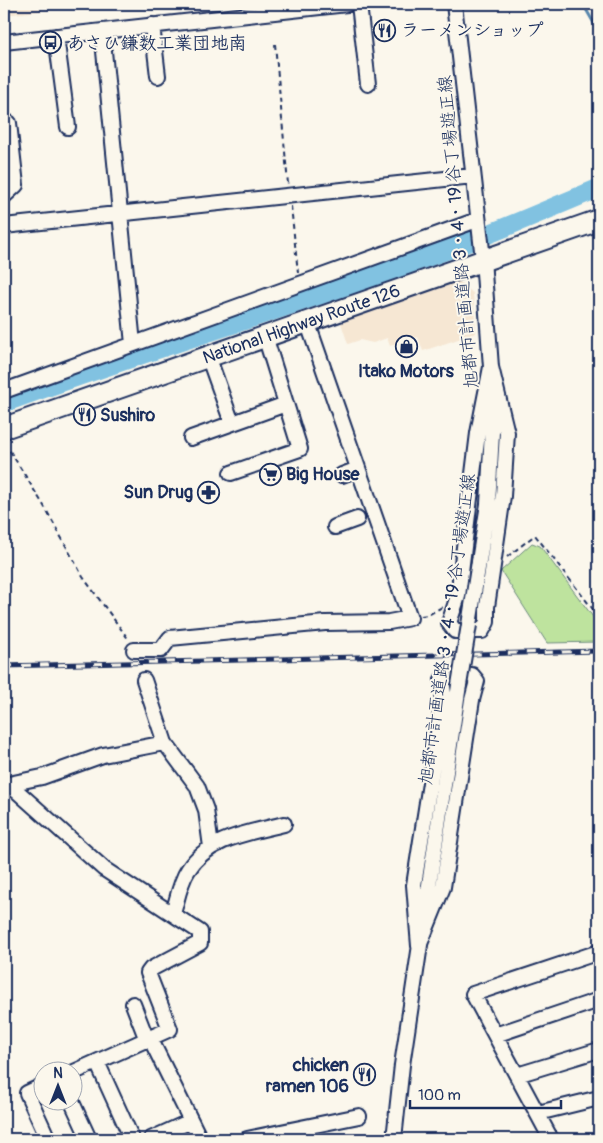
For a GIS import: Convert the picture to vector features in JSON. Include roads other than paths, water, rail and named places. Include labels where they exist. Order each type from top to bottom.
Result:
[{"type":"highway","name":"National Highway Route 126","points":[[4,428],[103,399],[168,375],[208,356],[307,321],[481,251],[599,220]]},
{"type":"street","points":[[4,42],[347,4]]},
{"type":"street","points":[[359,4],[368,84]]},
{"type":"street","name":"旭都市計画道路 3・4・19 谷丁場遊正線","points":[[394,1139],[402,1065],[419,946],[488,504],[492,432],[491,366],[481,251],[454,4]]},
{"type":"street","points":[[152,25],[158,76]]},
{"type":"street","points":[[102,31],[133,344]]},
{"type":"street","points":[[56,36],[68,127]]},
{"type":"street","points":[[4,123],[9,122],[16,185],[4,196]]},
{"type":"street","points":[[4,226],[473,176]]},
{"type":"street","points":[[4,391],[478,222]]},
{"type":"street","points":[[134,650],[161,650],[170,638],[325,623],[389,622],[410,618],[307,321]]},
{"type":"street","points":[[231,473],[300,449],[265,336]]},
{"type":"street","points":[[208,356],[232,423]]},
{"type":"street","points":[[491,366],[507,433],[503,496],[487,607],[487,622],[482,631],[456,630],[449,624],[458,596],[478,433],[491,366]]},
{"type":"street","points":[[191,438],[286,404]]},
{"type":"street","points":[[342,475],[358,469]]},
{"type":"street","points":[[335,527],[357,519]]},
{"type":"street","points":[[448,675],[472,676],[477,681],[472,700],[443,887],[419,946],[414,885],[444,694],[442,680],[448,675]]},
{"type":"street","points":[[144,680],[165,743],[196,786],[206,810],[211,847]]},
{"type":"street","points":[[6,784],[42,777],[103,755],[165,743]]},
{"type":"street","points":[[6,784],[104,869],[200,932],[200,943],[150,969],[148,973],[170,1029],[82,1069]]},
{"type":"street","points":[[173,914],[187,871],[198,857],[211,847],[228,839],[284,824]]},
{"type":"street","points":[[551,1139],[473,994],[599,952]]},
{"type":"street","points":[[495,1035],[599,1000]]},
{"type":"street","points":[[133,1004],[148,1039],[200,1139]]},
{"type":"street","points":[[517,1075],[599,1050]]},
{"type":"street","points":[[97,1062],[132,1139]]},
{"type":"street","points":[[32,1091],[27,1093],[32,1104]]},
{"type":"street","points":[[538,1113],[599,1098]]},
{"type":"street","points":[[35,1110],[48,1139]]},
{"type":"street","points":[[76,1110],[89,1139]]},
{"type":"street","points":[[247,1139],[359,1116]]},
{"type":"street","points":[[151,1139],[191,1121]]},
{"type":"waterway","points":[[583,4],[599,32]]},
{"type":"waterway","points":[[4,403],[116,363],[399,268],[491,233],[599,188]]},
{"type":"railway","points":[[4,666],[599,651]]},
{"type":"place","name":"ラーメンショップ","points":[[385,30]]},
{"type":"place","name":"あさひ鎌数工業団地南","points":[[51,43]]},
{"type":"place","name":"Itako Motors","points":[[406,346]]},
{"type":"place","name":"Sushiro","points":[[84,415]]},
{"type":"place","name":"Big House","points":[[270,474]]},
{"type":"place","name":"Sun Drug","points":[[209,492]]},
{"type":"place","name":"chicken ramen 106","points":[[365,1075]]}]
